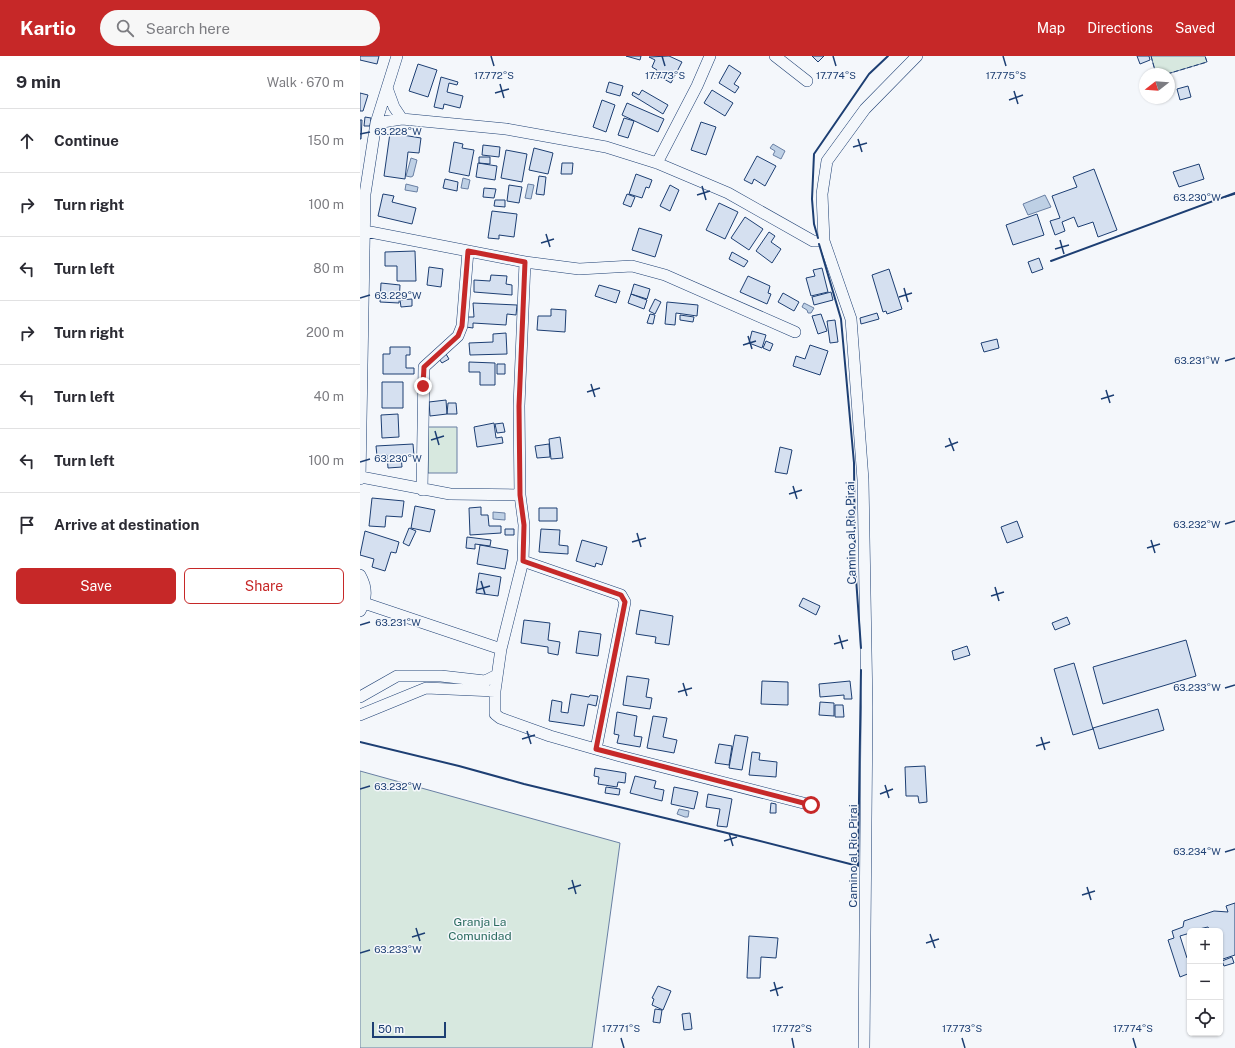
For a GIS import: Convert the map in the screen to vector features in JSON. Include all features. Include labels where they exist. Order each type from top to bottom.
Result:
[{"type":"street","points":[[397,56],[376,123],[365,194],[360,478],[450,494],[520,495]]},
{"type":"street","points":[[658,163],[697,86],[710,56]]},
{"type":"street","points":[[775,56],[807,81]]},
{"type":"street","name":"Camino al Rio Pirai","points":[[864,1048],[867,707],[863,480],[851,319],[824,241],[822,194],[827,161],[864,109],[917,56]]},
{"type":"street","points":[[387,88],[394,107],[402,118]]},
{"type":"street","points":[[376,123],[402,118],[513,131],[606,147],[658,163],[728,193],[813,241],[824,241]]},
{"type":"street","points":[[365,231],[525,262],[579,269],[632,266],[665,275],[795,332]]},
{"type":"street","points":[[422,490],[424,367],[458,336],[462,326],[468,251]]},
{"type":"street","points":[[525,262],[519,406],[520,495],[524,525],[523,561],[501,648],[495,691],[495,714],[500,718],[596,749],[811,805]]},
{"type":"street","points":[[523,561],[606,588],[621,595],[625,602],[596,749]]},
{"type":"street","points":[[360,575],[366,591],[362,607],[501,648]]},
{"type":"street","points":[[360,697],[397,676],[441,676],[485,681],[497,675]]},
{"type":"street","points":[[360,715],[426,688],[495,691]]},
{"type":"green space","points":[[1151,56],[1205,56],[1207,62],[1175,72],[1175,68],[1154,68]]},
{"type":"green space","points":[[428,427],[457,427],[457,473],[428,473]]},
{"type":"green space","name":"Granja La Comunidad","points":[[360,771],[620,843],[592,1048],[360,1048]]},
{"type":"water","points":[[773,144],[785,151],[781,159],[773,155],[775,151],[770,148]]},
{"type":"water","points":[[411,158],[417,160],[413,176],[411,177],[406,176]]},
{"type":"water","points":[[463,178],[470,180],[468,189],[461,188]]},
{"type":"water","points":[[406,184],[418,187],[417,192],[405,190]]},
{"type":"water","points":[[528,184],[534,185],[531,199],[525,198]]},
{"type":"water","points":[[1045,195],[1051,207],[1028,215],[1023,204]]},
{"type":"water","points":[[804,303],[814,308],[811,313],[808,313],[807,310],[802,307]]},
{"type":"water","points":[[493,512],[505,513],[505,520],[493,519]]},
{"type":"water","points":[[679,809],[689,811],[688,817],[677,814]]},
{"type":"building","points":[[360,56],[379,56],[377,64],[360,60]]},
{"type":"building","points":[[626,56],[641,56],[640,60]]},
{"type":"building","points":[[669,56],[682,62],[671,83],[655,74],[657,70],[652,67],[655,60],[649,57]]},
{"type":"building","points":[[812,56],[824,56],[818,62]]},
{"type":"building","points":[[1137,56],[1149,56],[1150,60],[1140,64]]},
{"type":"building","points":[[418,64],[437,70],[428,97],[409,91]]},
{"type":"building","points":[[729,65],[741,73],[734,84],[739,87],[735,93],[719,83]]},
{"type":"building","points":[[441,77],[458,82],[457,85],[449,83],[447,92],[463,96],[460,108],[444,104],[443,109],[434,107]]},
{"type":"building","points":[[609,82],[623,86],[620,96],[606,92]]},
{"type":"building","points":[[1188,86],[1191,97],[1180,100],[1177,89]]},
{"type":"building","points":[[642,90],[668,105],[663,114],[632,95],[633,92],[639,95]]},
{"type":"building","points":[[712,90],[733,103],[725,116],[704,103]]},
{"type":"building","points":[[360,93],[368,95],[363,111],[360,111]]},
{"type":"building","points":[[602,100],[615,105],[606,132],[593,127]]},
{"type":"building","points":[[627,103],[664,119],[658,132],[622,115]]},
{"type":"building","points":[[365,117],[371,118],[370,126],[364,126]]},
{"type":"building","points":[[624,118],[634,121],[628,138],[618,135]]},
{"type":"building","points":[[360,120],[362,120],[361,139],[360,139]]},
{"type":"building","points":[[701,122],[716,127],[706,155],[691,150]]},
{"type":"building","points":[[390,133],[421,138],[419,153],[408,152],[405,179],[384,176]]},
{"type":"building","points":[[454,142],[463,144],[462,148],[474,150],[469,176],[449,172]]},
{"type":"building","points":[[483,145],[500,147],[499,157],[482,155]]},
{"type":"building","points":[[534,148],[553,153],[548,174],[529,170]]},
{"type":"building","points":[[506,150],[527,154],[522,182],[501,178]]},
{"type":"building","points":[[757,156],[776,166],[765,186],[754,179],[752,184],[744,180]]},
{"type":"building","points":[[479,157],[490,157],[490,164],[479,163]]},
{"type":"building","points":[[478,163],[497,166],[495,180],[476,177]]},
{"type":"building","points":[[562,163],[573,163],[572,174],[561,174]]},
{"type":"building","points":[[1199,164],[1204,179],[1179,187],[1173,172]]},
{"type":"building","points":[[1094,169],[1117,230],[1098,237],[1093,222],[1078,227],[1074,217],[1062,222],[1065,231],[1055,235],[1050,221],[1060,218],[1052,196],[1077,187],[1073,177]]},
{"type":"building","points":[[636,174],[652,180],[649,188],[646,187],[642,198],[629,194]]},
{"type":"building","points":[[539,176],[546,177],[544,195],[536,194]]},
{"type":"building","points":[[445,179],[458,182],[457,191],[443,188]]},
{"type":"building","points":[[509,185],[522,187],[519,203],[507,201]]},
{"type":"building","points":[[670,185],[679,190],[670,211],[660,206]]},
{"type":"building","points":[[484,188],[496,189],[494,198],[483,197]]},
{"type":"building","points":[[383,194],[394,196],[392,202],[416,208],[412,224],[378,216]]},
{"type":"building","points":[[627,194],[635,197],[631,207],[623,204]]},
{"type":"building","points":[[495,200],[505,200],[505,207],[494,206]]},
{"type":"building","points":[[719,203],[738,212],[725,239],[706,230]]},
{"type":"building","points":[[492,211],[517,214],[514,237],[499,235],[499,239],[488,238]]},
{"type":"building","points":[[1037,214],[1044,235],[1013,245],[1006,225]]},
{"type":"building","points":[[745,217],[763,229],[749,250],[731,238]]},
{"type":"building","points":[[639,228],[662,235],[655,257],[632,250]]},
{"type":"building","points":[[769,232],[775,236],[771,242],[781,249],[772,263],[756,251]]},
{"type":"building","points":[[415,251],[416,281],[397,281],[397,266],[385,266],[385,252]]},
{"type":"building","points":[[732,252],[748,261],[744,267],[729,259]]},
{"type":"building","points":[[1039,258],[1043,269],[1032,273],[1028,262]]},
{"type":"building","points":[[429,267],[443,269],[441,287],[427,285]]},
{"type":"building","points":[[822,268],[828,292],[811,296],[806,278],[815,276],[813,270]]},
{"type":"building","points":[[889,269],[902,309],[887,314],[886,311],[883,312],[872,275]]},
{"type":"building","points":[[491,275],[507,276],[506,284],[512,285],[512,295],[474,292],[474,280],[490,281]]},
{"type":"building","points":[[748,276],[770,286],[768,293],[771,294],[767,304],[740,292]]},
{"type":"building","points":[[381,283],[400,285],[399,303],[380,302]]},
{"type":"building","points":[[634,284],[650,289],[647,299],[631,294]]},
{"type":"building","points":[[599,285],[620,291],[616,303],[595,296]]},
{"type":"building","points":[[831,292],[833,300],[814,305],[812,297]]},
{"type":"building","points":[[783,293],[799,302],[794,311],[778,302]]},
{"type":"building","points":[[631,294],[647,300],[644,309],[628,303]]},
{"type":"building","points":[[412,299],[412,306],[401,307],[400,300]]},
{"type":"building","points":[[655,299],[661,302],[655,314],[649,311]]},
{"type":"building","points":[[667,302],[698,305],[697,316],[676,313],[675,325],[665,324]]},
{"type":"building","points":[[473,303],[517,305],[516,315],[507,314],[506,325],[473,323],[473,328],[466,327],[466,317],[474,317]]},
{"type":"building","points":[[551,309],[566,310],[565,332],[537,330],[538,316],[551,316]]},
{"type":"building","points":[[877,313],[879,319],[861,324],[860,318]]},
{"type":"building","points":[[650,314],[655,315],[653,324],[647,323]]},
{"type":"building","points":[[821,314],[827,331],[818,334],[812,316]]},
{"type":"building","points":[[680,315],[694,317],[693,322],[680,320]]},
{"type":"building","points":[[835,320],[838,342],[830,343],[827,321]]},
{"type":"building","points":[[752,331],[766,335],[762,348],[749,343]]},
{"type":"building","points":[[506,333],[507,354],[470,355],[469,343],[493,342],[493,334]]},
{"type":"building","points":[[997,339],[999,348],[984,352],[981,343]]},
{"type":"building","points":[[766,341],[773,344],[770,351],[763,348]]},
{"type":"building","points":[[810,345],[828,351],[820,375],[793,366],[796,356],[805,359]]},
{"type":"building","points":[[390,347],[410,347],[410,355],[406,355],[406,368],[414,368],[414,374],[383,374],[383,354],[390,354]]},
{"type":"building","points":[[446,354],[449,359],[442,363],[439,359]]},
{"type":"building","points":[[469,362],[495,363],[495,385],[480,385],[480,372],[469,372]]},
{"type":"building","points":[[497,364],[505,364],[505,374],[497,374]]},
{"type":"building","points":[[382,382],[403,382],[403,408],[382,408]]},
{"type":"building","points":[[446,400],[447,414],[430,416],[429,402]]},
{"type":"building","points":[[448,403],[456,403],[457,414],[447,414]]},
{"type":"building","points":[[398,414],[399,437],[382,438],[381,415]]},
{"type":"building","points":[[494,423],[496,438],[502,437],[503,443],[477,447],[474,427]]},
{"type":"building","points":[[503,423],[505,432],[497,433],[495,424]]},
{"type":"building","points":[[560,437],[563,458],[551,459],[549,439]]},
{"type":"building","points":[[413,444],[414,456],[401,456],[402,467],[388,468],[387,455],[377,456],[376,446]]},
{"type":"building","points":[[549,444],[550,457],[537,458],[535,446]]},
{"type":"building","points":[[780,447],[792,450],[787,474],[775,472]]},
{"type":"building","points":[[372,498],[404,501],[402,517],[386,516],[385,527],[369,526]]},
{"type":"building","points":[[415,506],[435,510],[430,532],[411,528]]},
{"type":"building","points":[[481,507],[481,515],[488,515],[489,526],[501,526],[501,533],[470,535],[469,508]]},
{"type":"building","points":[[539,508],[557,508],[557,521],[539,521]]},
{"type":"building","points":[[1017,521],[1023,537],[1007,543],[1001,527]]},
{"type":"building","points":[[409,528],[416,531],[409,546],[403,543]]},
{"type":"building","points":[[505,529],[514,529],[514,535],[505,535]]},
{"type":"building","points":[[541,529],[560,530],[559,545],[568,546],[568,554],[539,552]]},
{"type":"building","points":[[365,531],[399,542],[396,553],[391,552],[385,571],[372,567],[374,559],[360,555]]},
{"type":"building","points":[[467,537],[491,540],[490,546],[475,544],[475,549],[466,548]]},
{"type":"building","points":[[582,540],[607,547],[602,565],[596,563],[595,567],[576,561]]},
{"type":"building","points":[[480,545],[508,550],[505,569],[477,564]]},
{"type":"building","points":[[479,573],[501,577],[498,596],[476,593]]},
{"type":"building","points":[[803,598],[820,606],[816,615],[799,606]]},
{"type":"building","points":[[640,610],[673,616],[669,645],[655,643],[656,637],[636,634]]},
{"type":"building","points":[[1067,617],[1070,624],[1055,630],[1052,623]]},
{"type":"building","points":[[524,620],[550,623],[548,640],[560,642],[558,655],[548,653],[548,647],[521,643]]},
{"type":"building","points":[[579,631],[601,634],[598,656],[576,653]]},
{"type":"building","points":[[1186,640],[1196,676],[1103,704],[1093,667]]},
{"type":"building","points":[[967,646],[970,655],[954,660],[952,651]]},
{"type":"building","points":[[1074,663],[1093,729],[1073,735],[1054,669]]},
{"type":"building","points":[[627,676],[649,679],[646,697],[652,698],[650,709],[623,705]]},
{"type":"building","points":[[762,681],[788,682],[788,705],[761,704]]},
{"type":"building","points":[[850,681],[852,699],[844,699],[844,695],[820,697],[819,684]]},
{"type":"building","points":[[571,694],[589,697],[590,695],[598,696],[596,706],[588,704],[584,726],[549,721],[552,700],[562,702],[561,712],[568,713]]},
{"type":"building","points":[[820,702],[834,703],[834,716],[819,715]]},
{"type":"building","points":[[835,705],[843,705],[844,717],[835,717]]},
{"type":"building","points":[[1158,709],[1164,730],[1099,749],[1093,728]]},
{"type":"building","points":[[617,712],[637,716],[634,736],[642,737],[640,747],[617,743],[619,735],[614,734]]},
{"type":"building","points":[[653,716],[667,718],[663,737],[677,740],[674,753],[647,748]]},
{"type":"building","points":[[735,735],[748,737],[742,770],[729,768]]},
{"type":"building","points":[[719,744],[732,746],[729,765],[715,763]]},
{"type":"building","points":[[752,752],[760,753],[759,760],[777,762],[776,777],[749,775]]},
{"type":"building","points":[[925,766],[927,802],[919,803],[918,796],[906,796],[905,767]]},
{"type":"building","points":[[595,768],[626,773],[625,783],[618,782],[617,787],[598,784],[599,777],[594,776]]},
{"type":"building","points":[[635,776],[656,781],[654,788],[664,790],[662,801],[630,793]]},
{"type":"building","points":[[606,787],[620,789],[619,795],[605,793]]},
{"type":"building","points":[[674,787],[698,792],[694,809],[671,804]]},
{"type":"building","points":[[708,794],[732,799],[727,827],[717,826],[720,809],[706,807]]},
{"type":"building","points":[[771,803],[776,804],[776,813],[770,813]]},
{"type":"building","points":[[1235,903],[1235,955],[1223,959],[1223,928],[1187,928],[1187,934],[1180,936],[1187,958],[1187,974],[1180,977],[1168,940],[1174,938],[1172,931],[1183,927],[1184,921],[1214,911],[1228,912],[1226,906]]},
{"type":"building","points":[[749,936],[778,938],[776,958],[761,957],[760,978],[747,978]]},
{"type":"building","points":[[1232,957],[1234,963],[1224,966],[1223,961]]},
{"type":"building","points":[[658,986],[671,991],[663,1010],[652,1005],[654,999],[652,998]]},
{"type":"building","points":[[655,1009],[662,1010],[660,1023],[653,1022]]},
{"type":"building","points":[[690,1013],[692,1029],[684,1030],[682,1014]]},
{"type":"fence","points":[[1151,56],[1154,68]]},
{"type":"fence","points":[[1175,72],[1207,62],[1205,56]]},
{"type":"wall","points":[[818,238],[814,224],[812,199],[814,154],[869,74],[888,56]]},
{"type":"wall","points":[[1051,261],[1235,193]]},
{"type":"wall","points":[[819,244],[841,319],[854,463],[855,564],[861,648]]},
{"type":"wall","points":[[360,742],[858,866],[861,670]]},
{"type":"route","points":[[423,386],[424,367],[458,336],[462,326],[468,251],[525,262],[519,406],[520,495],[524,525],[523,561],[606,588],[621,595],[625,602],[596,749],[811,805]]}]
